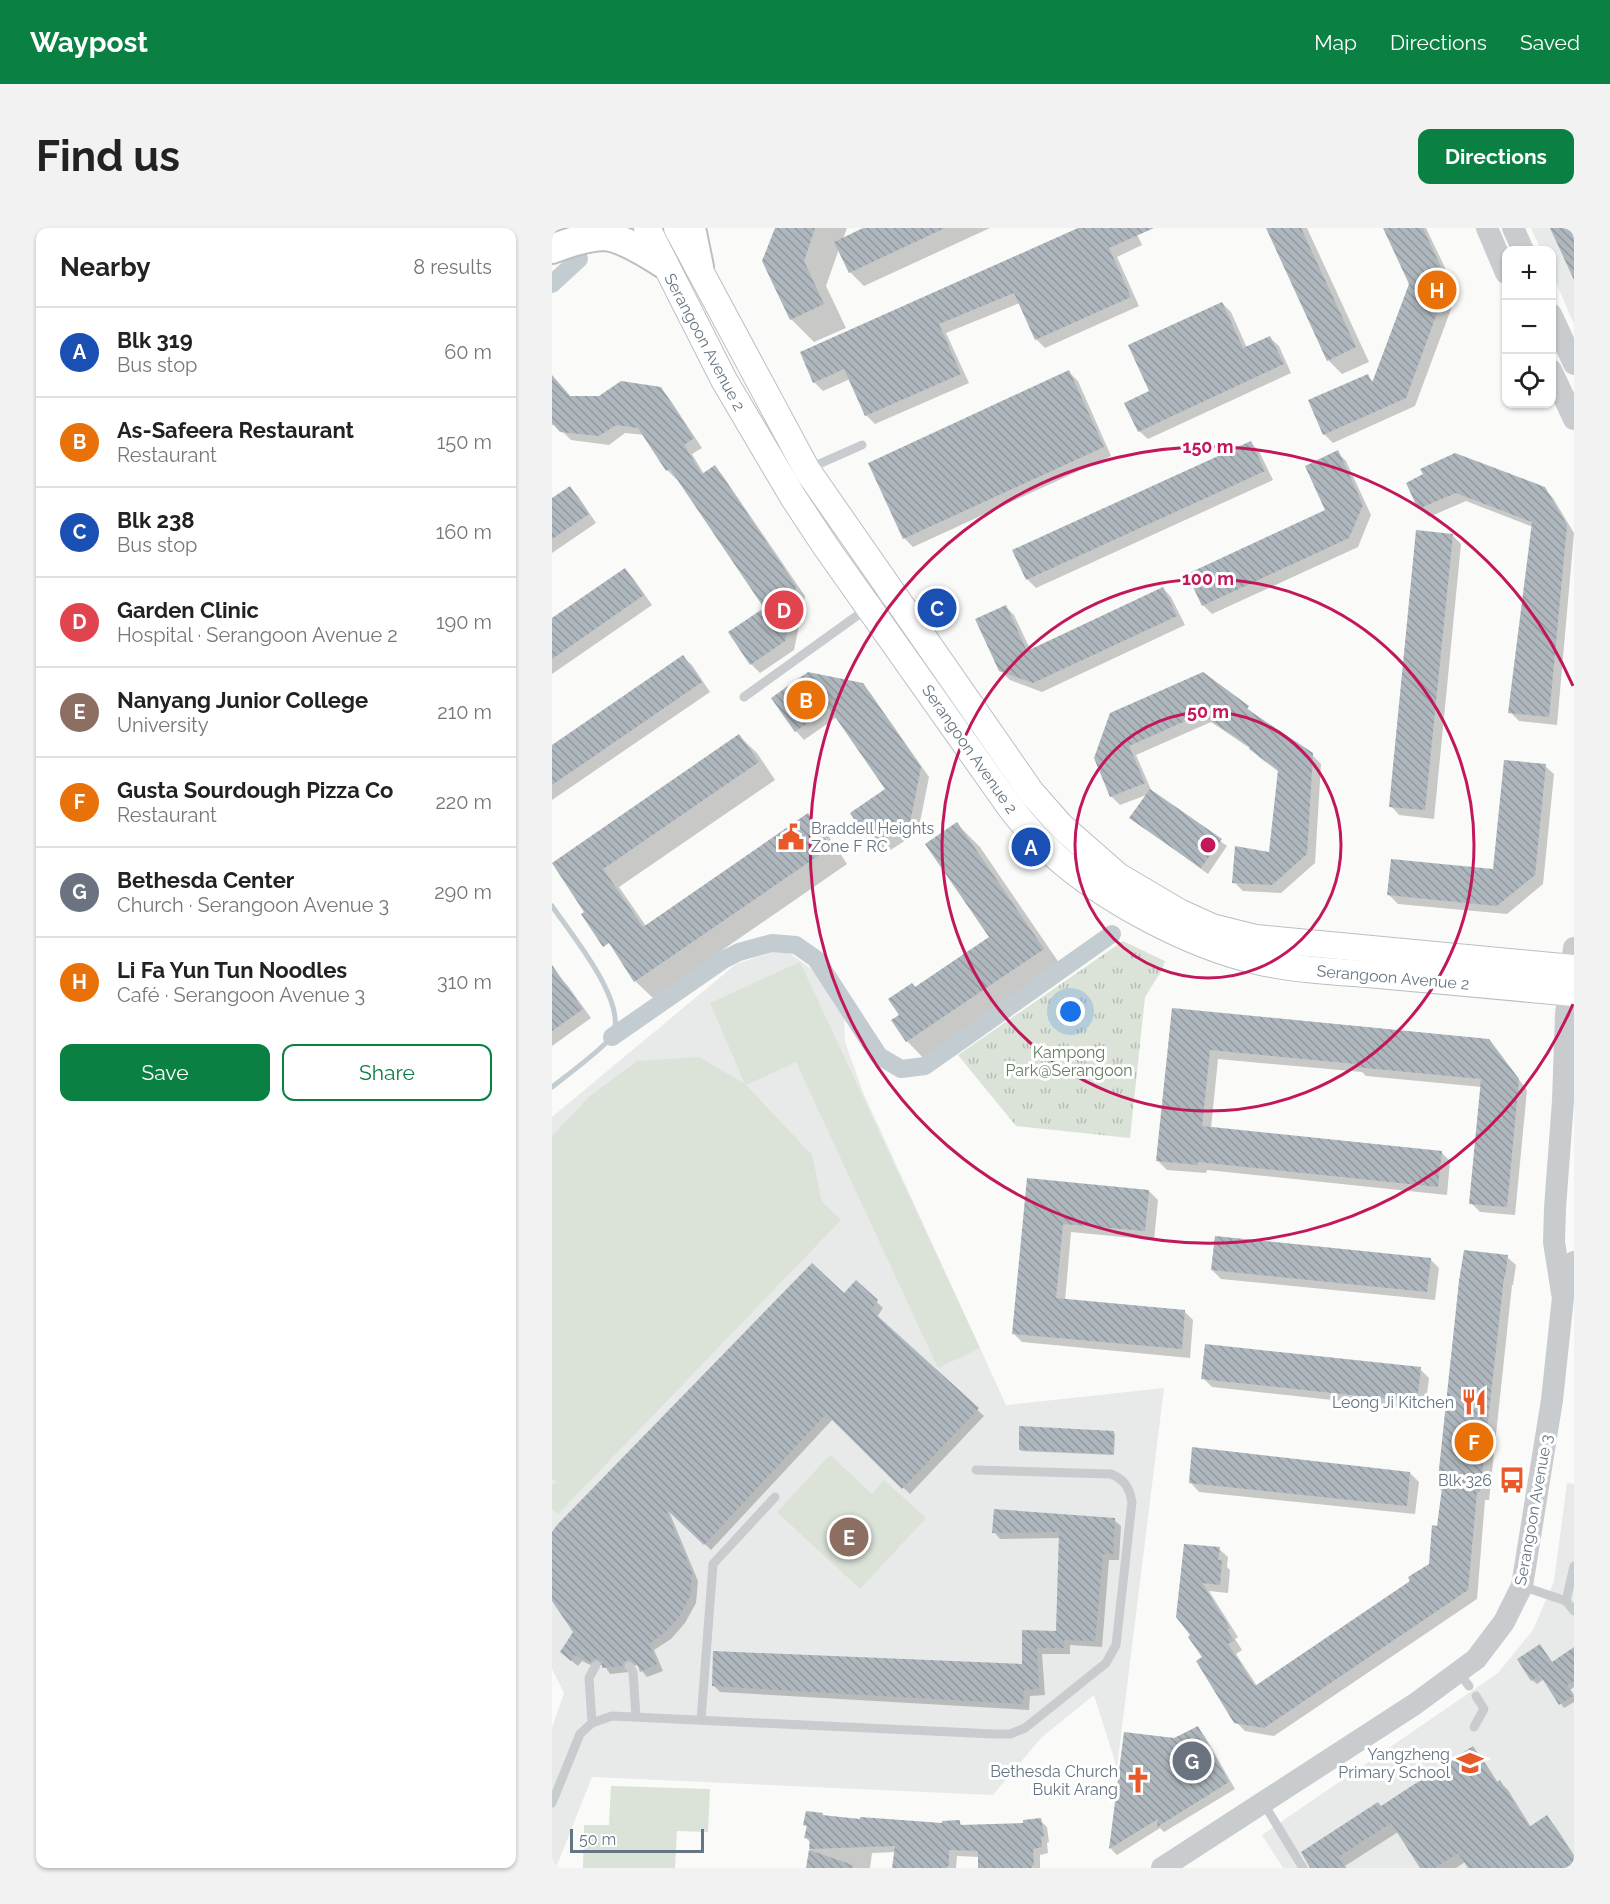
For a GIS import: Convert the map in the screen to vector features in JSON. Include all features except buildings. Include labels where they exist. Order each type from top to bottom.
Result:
[{"type":"main road","points":[[552,235],[560,228]]},
{"type":"main road","name":"Serangoon Avenue 2","points":[[647,228],[724,380],[795,475],[891,592],[1018,775],[1045,809],[1118,876],[1179,912],[1212,927],[1256,938],[1573,961]]},
{"type":"main road","name":"Serangoon Avenue 2","points":[[677,228],[699,267],[826,547],[1010,807],[1030,832],[1054,855],[1110,897],[1150,919],[1202,944],[1256,961],[1308,969],[1571,993]]},
{"type":"main road","points":[[692,228],[699,267]]},
{"type":"main road","points":[[552,249],[568,243],[604,236],[635,247],[664,264]]},
{"type":"street","points":[[1487,228],[1502,264]]},
{"type":"street","points":[[1513,228],[1521,246]]},
{"type":"street","points":[[1556,325],[1574,363]]},
{"type":"street","points":[[1556,381],[1574,419]]},
{"type":"street","name":"Serangoon Avenue 3","points":[[1563,1297],[1554,1242],[1573,961]]},
{"type":"street","name":"Serangoon Avenue 3","points":[[1162,1868],[1415,1704],[1463,1679],[1504,1622],[1522,1586],[1552,1400],[1563,1297],[1574,1262]]},
{"type":"lane","points":[[795,475],[862,445]]},
{"type":"lane","points":[[744,697],[891,592]]},
{"type":"lane","points":[[552,1803],[580,1734],[592,1723],[612,1716],[1010,1734],[1025,1728],[1106,1663],[1116,1645],[1132,1502],[1129,1488],[1121,1478],[1111,1474],[976,1470]]},
{"type":"lane","points":[[701,1720],[713,1564],[775,1497]]},
{"type":"lane","points":[[1566,1601],[1574,1566]]},
{"type":"lane","points":[[1522,1586],[1566,1601],[1574,1611]]},
{"type":"lane","points":[[592,1723],[589,1678],[596,1665]]},
{"type":"lane","points":[[629,1666],[633,1672],[636,1717]]},
{"type":"lane","points":[[1474,1727],[1485,1709],[1476,1696]]},
{"type":"lane","points":[[1263,1802],[1303,1868]]},
{"type":"shaded area","points":[[1531,228],[1574,228],[1574,324],[1556,282],[1556,246],[1539,246]]},
{"type":"shaded area","points":[[777,951],[788,952],[817,973],[844,1012],[845,1042],[863,1092],[1006,1405],[1164,1388],[1117,1768],[1094,1695],[1041,1738],[993,1795],[592,1777],[556,1868],[552,1868],[552,1728],[564,1693],[552,1669],[552,1117],[736,964]]},
{"type":"shaded area","name":"Yangzheng Primary School","points":[[1567,1483],[1574,1484],[1574,1868],[1283,1868],[1262,1835],[1498,1673],[1533,1630],[1554,1581]]},
{"type":"green space","name":"Kampong Park@Serangoon","points":[[1123,941],[1165,961],[1145,997],[1130,1138],[1016,1126],[958,1055]]},
{"type":"green space","points":[[800,962],[980,1348],[938,1368],[796,1062],[746,1085],[812,1155],[822,1202],[841,1220],[558,1514],[552,1509],[552,1485],[557,1481],[552,1480],[552,1136],[590,1096],[637,1061],[699,1057],[745,1084],[710,1003]]},
{"type":"green space","points":[[830,1455],[872,1494],[884,1480],[926,1518],[860,1589],[777,1512]]},
{"type":"green space","points":[[611,1786],[710,1789],[708,1832],[677,1831],[675,1868],[583,1868],[584,1825],[609,1825]]},
{"type":"waterway","points":[[552,284],[579,259]]},
{"type":"waterway","points":[[552,906],[596,969],[613,1006],[615,1022],[612,1036],[608,1041],[552,1087]]},
{"type":"waterway","points":[[612,1037],[723,960],[739,952],[772,943],[796,945],[816,959],[879,1056],[901,1069],[925,1066],[1112,934]]},
{"type":"place","name":"Li Fa Yun Tun Noodles","points":[[1437,290]]},
{"type":"place","name":"Blk 238","points":[[937,608]]},
{"type":"place","name":"Garden Clinic","points":[[784,610]]},
{"type":"place","name":"As-Safeera Restaurant","points":[[806,700]]},
{"type":"place","name":"Braddell Heights Zone F RC","points":[[791,837]]},
{"type":"place","name":"Blk 319","points":[[1031,847]]},
{"type":"place","name":"Leong Ji Kitchen","points":[[1474,1402]]},
{"type":"place","name":"Gusta Sourdough Pizza Co","points":[[1474,1442]]},
{"type":"place","name":"Blk 326","points":[[1512,1480]]},
{"type":"place","name":"Nanyang Junior College","points":[[849,1537]]},
{"type":"place","name":"Bethesda Center","points":[[1192,1761]]},
{"type":"place","name":"Yangzheng Primary School","points":[[1470,1763]]},
{"type":"place","name":"Bethesda Church Bukit Arang","points":[[1138,1780]]}]
